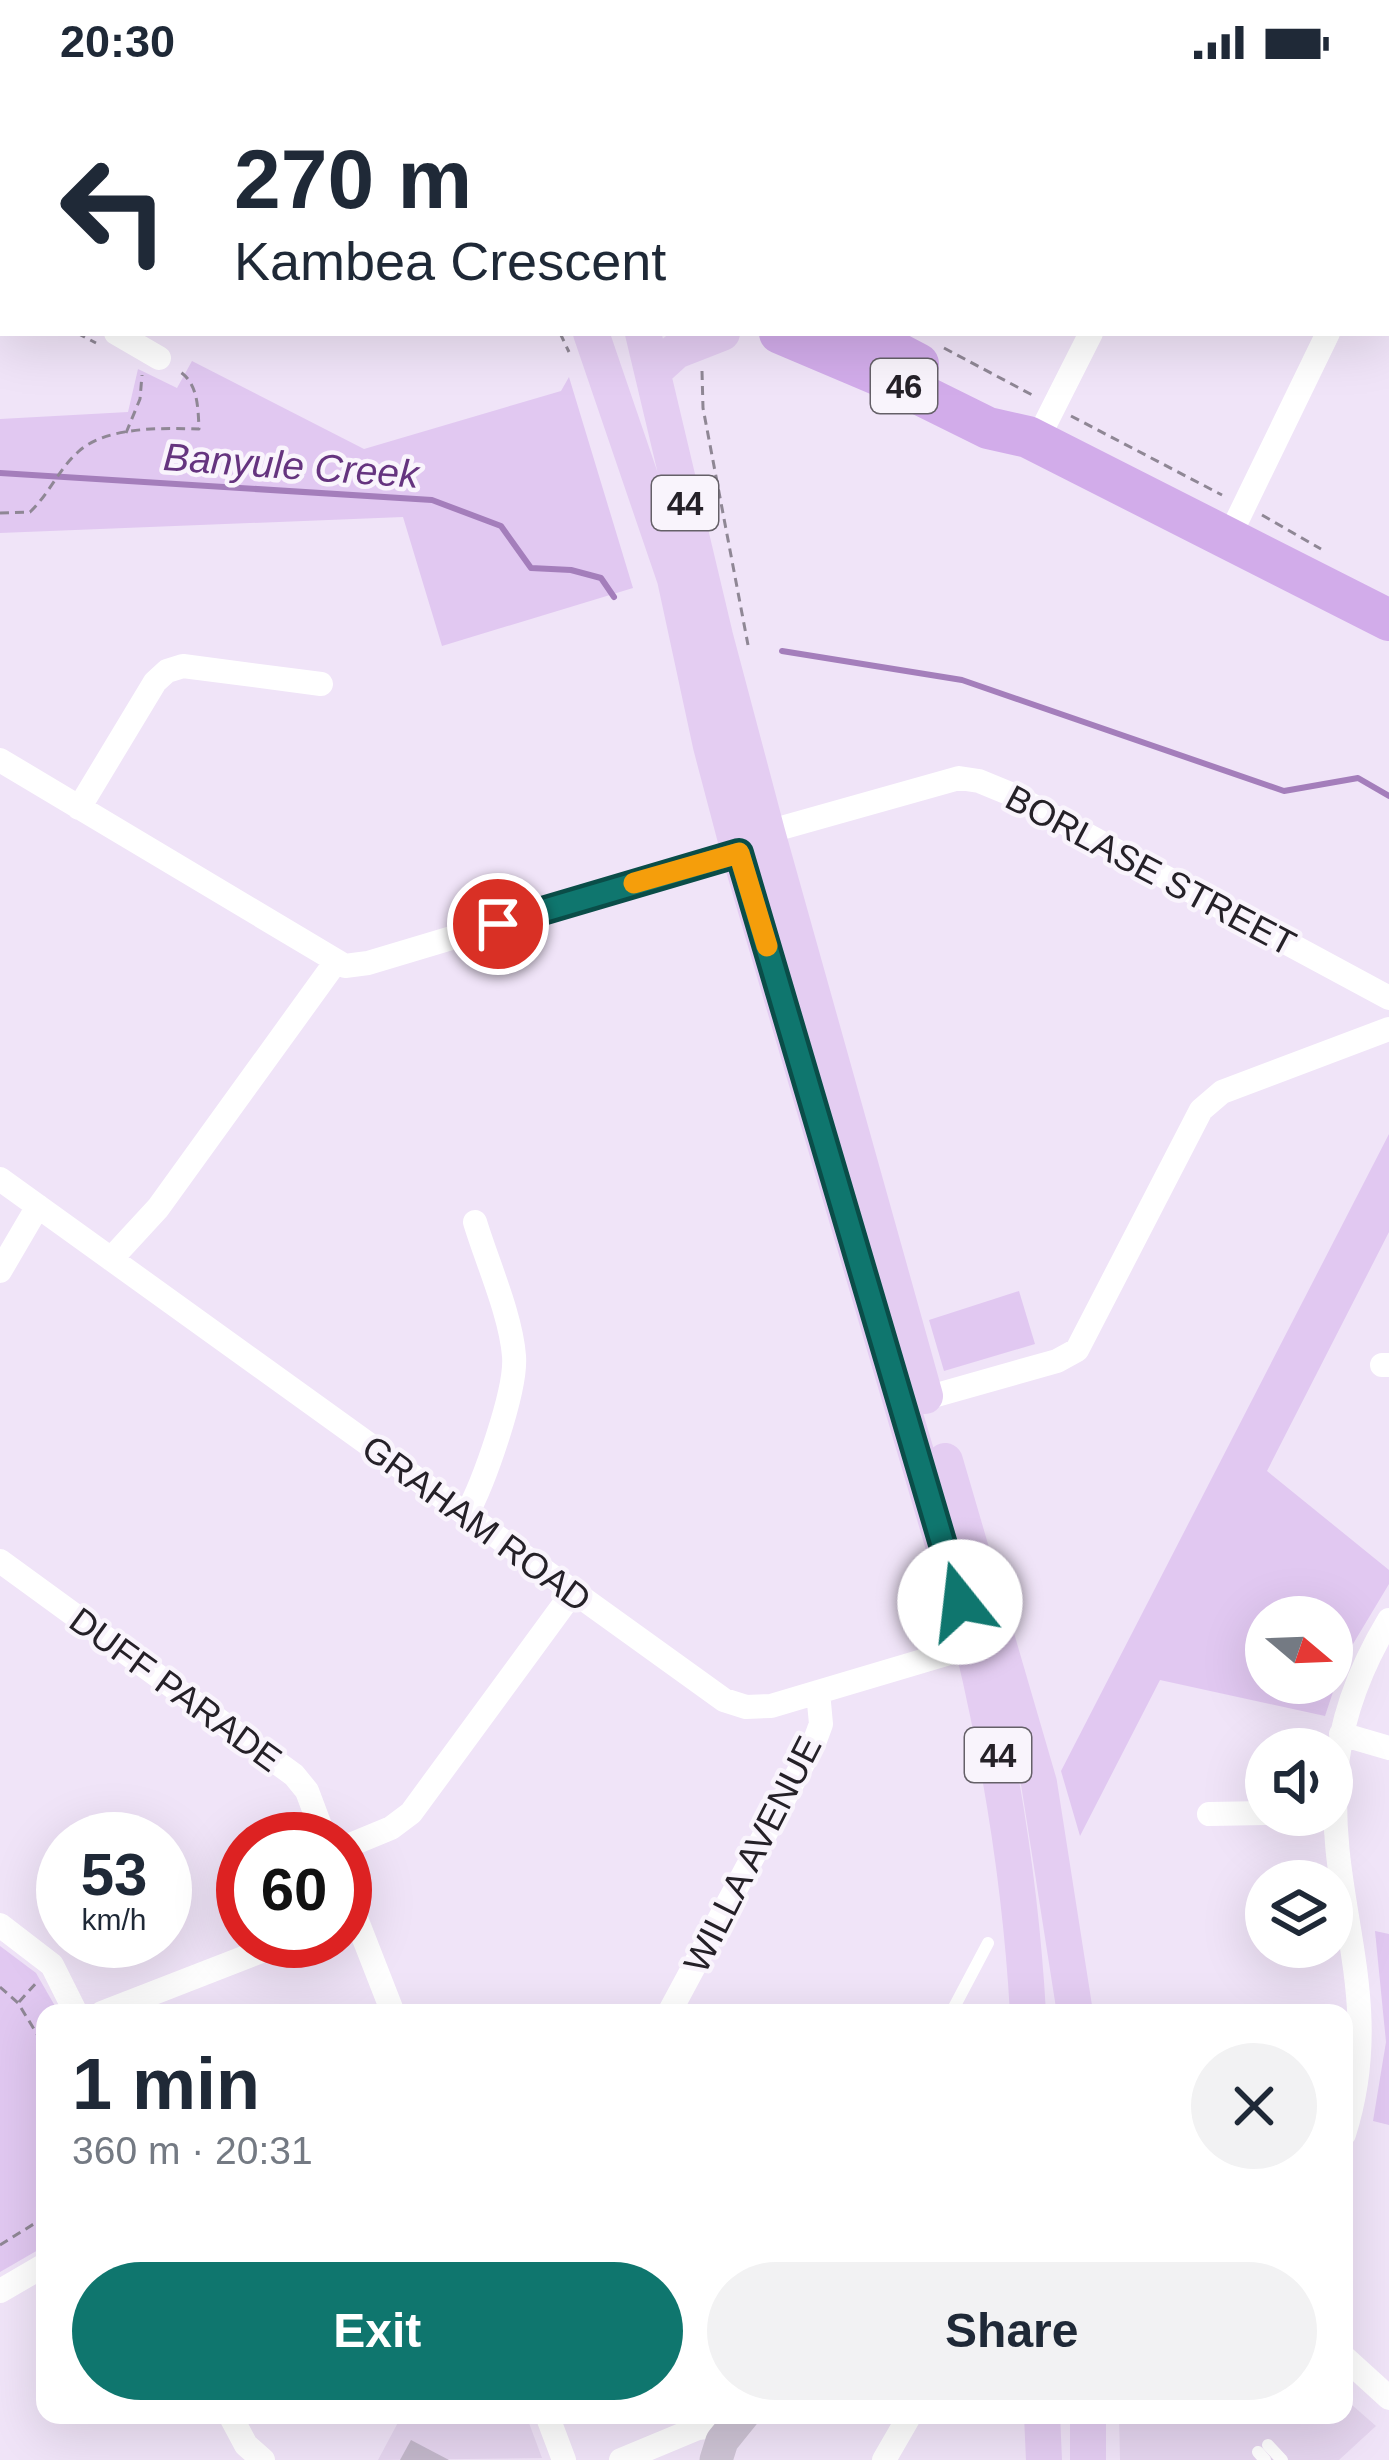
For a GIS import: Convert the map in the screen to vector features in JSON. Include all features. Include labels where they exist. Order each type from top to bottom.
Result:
[{"type":"highway","name":"46","points":[[787,336],[988,428],[1040,429]]},
{"type":"highway","name":"46","points":[[865,336],[1040,429],[1236,522],[1389,620]]},
{"type":"main road","name":"44","points":[[645,336],[715,635],[753,842],[986,1642],[1043,1804],[1074,2004]]},
{"type":"main road","name":"44","points":[[578,343],[675,579],[710,746],[753,842],[926,1398],[986,1642],[1013,1842],[1027,2004]]},
{"type":"main road","points":[[654,371],[676,351],[712,347]]},
{"type":"main road","points":[[1042,2424],[1044,2460]]},
{"type":"main road","points":[[1088,2460],[1093,2424]]},
{"type":"street","points":[[1040,429],[1089,336]]},
{"type":"street","points":[[1236,522],[1327,336]]},
{"type":"street","points":[[106,338],[149,363]]},
{"type":"street","points":[[79,808],[155,682],[167,671],[196,667],[322,684]]},
{"type":"street","points":[[0,760],[334,963],[118,1265]]},
{"type":"street","name":"BORLASE STREET","points":[[334,963],[368,963],[959,778],[1013,795],[1389,998]]},
{"type":"street","points":[[926,1398],[1057,1361],[1077,1350],[1210,1100],[1389,1029]]},
{"type":"street","name":"GRAHAM ROAD","points":[[0,1179],[724,1700],[759,1707],[986,1642]]},
{"type":"street","points":[[6,1264],[44,1210]]},
{"type":"street","points":[[466,1515],[505,1407],[514,1358],[475,1222]]},
{"type":"street","name":"DUFF PARADE","points":[[0,1562],[294,1775],[315,1812]]},
{"type":"street","points":[[372,1836],[411,1814],[573,1592]]},
{"type":"street","points":[[1343,1728],[1359,1676],[1389,1620]]},
{"type":"street","name":"WILLA AVENUE","points":[[674,2004],[814,1743],[821,1724],[818,1692]]},
{"type":"street","points":[[1353,1738],[1389,1748]]},
{"type":"street","points":[[1209,1814],[1245,1813]]},
{"type":"street","points":[[1336,1836],[1352,2004]]},
{"type":"street","points":[[0,1925],[52,1965],[72,2004]]},
{"type":"street","points":[[372,1966],[389,2004]]},
{"type":"street","points":[[125,2004],[218,1968]]},
{"type":"street","points":[[1353,2020],[1358,2083],[1353,2101]]},
{"type":"street","points":[[0,2291],[36,2270]]},
{"type":"street","points":[[1353,2365],[1389,2398]]},
{"type":"street","points":[[235,2424],[246,2445],[263,2460]]},
{"type":"street","points":[[551,2424],[564,2460]]},
{"type":"street","points":[[884,2460],[905,2424]]},
{"type":"street","points":[[621,2460],[668,2442],[720,2438]]},
{"type":"lane","points":[[956,2004],[988,1943]]},
{"type":"lane","points":[[1264,2452],[1282,2460]]},
{"type":"path","points":[[936,344],[1040,429],[1220,495],[1236,522],[1328,553]]},
{"type":"path","points":[[712,347],[703,408],[749,652]]},
{"type":"path","points":[[0,513],[30,512],[49,494],[79,450],[103,437],[199,428],[189,379],[149,363],[126,434]]},
{"type":"path","points":[[17,2003],[42,1976]]},
{"type":"path","points":[[0,1987],[17,2003],[36,2034]]},
{"type":"path","points":[[0,2245],[36,2223]]},
{"type":"shaded area","points":[[192,361],[364,449],[561,391],[569,377],[633,588],[442,646],[403,517],[0,533],[0,419],[128,412],[138,369],[177,388]]},
{"type":"shaded area","points":[[1389,1134],[1389,1232],[1267,1471],[1389,1570],[1389,1584],[1353,1644],[1353,1596],[1245,1596],[1245,1699],[1160,1680],[1080,1836],[1061,1771]]},
{"type":"shaded area","points":[[1019,1291],[1035,1344],[944,1371],[929,1320]]},
{"type":"shaded area","points":[[1270,1704],[1329,1704],[1325,1716]]},
{"type":"shaded area","points":[[1375,1931],[1389,1934],[1389,2125],[1373,2121],[1386,2042]]},
{"type":"shaded area","points":[[0,1946],[36,1973],[54,2004],[36,2004],[36,2251],[0,2272]]},
{"type":"shaded area","points":[[1353,2406],[1376,2426],[1339,2460],[1120,2460],[1119,2424],[1353,2424]]},
{"type":"shaded area","points":[[397,2424],[529,2424],[542,2458],[378,2460]]},
{"type":"building","points":[[411,2440],[449,2460],[400,2460]]},
{"type":"waterway","name":"Banyule Creek","points":[[0,473],[432,500],[501,526],[531,568],[571,570],[601,578],[614,597]]},
{"type":"waterway","name":"Banyule Creek","points":[[782,651],[962,680],[1284,791],[1358,778],[1389,796]]},
{"type":"slow traffic","points":[[634,883],[739,853],[767,946]]},
{"type":"route","points":[[498,924],[739,853],[960,1602]]}]
